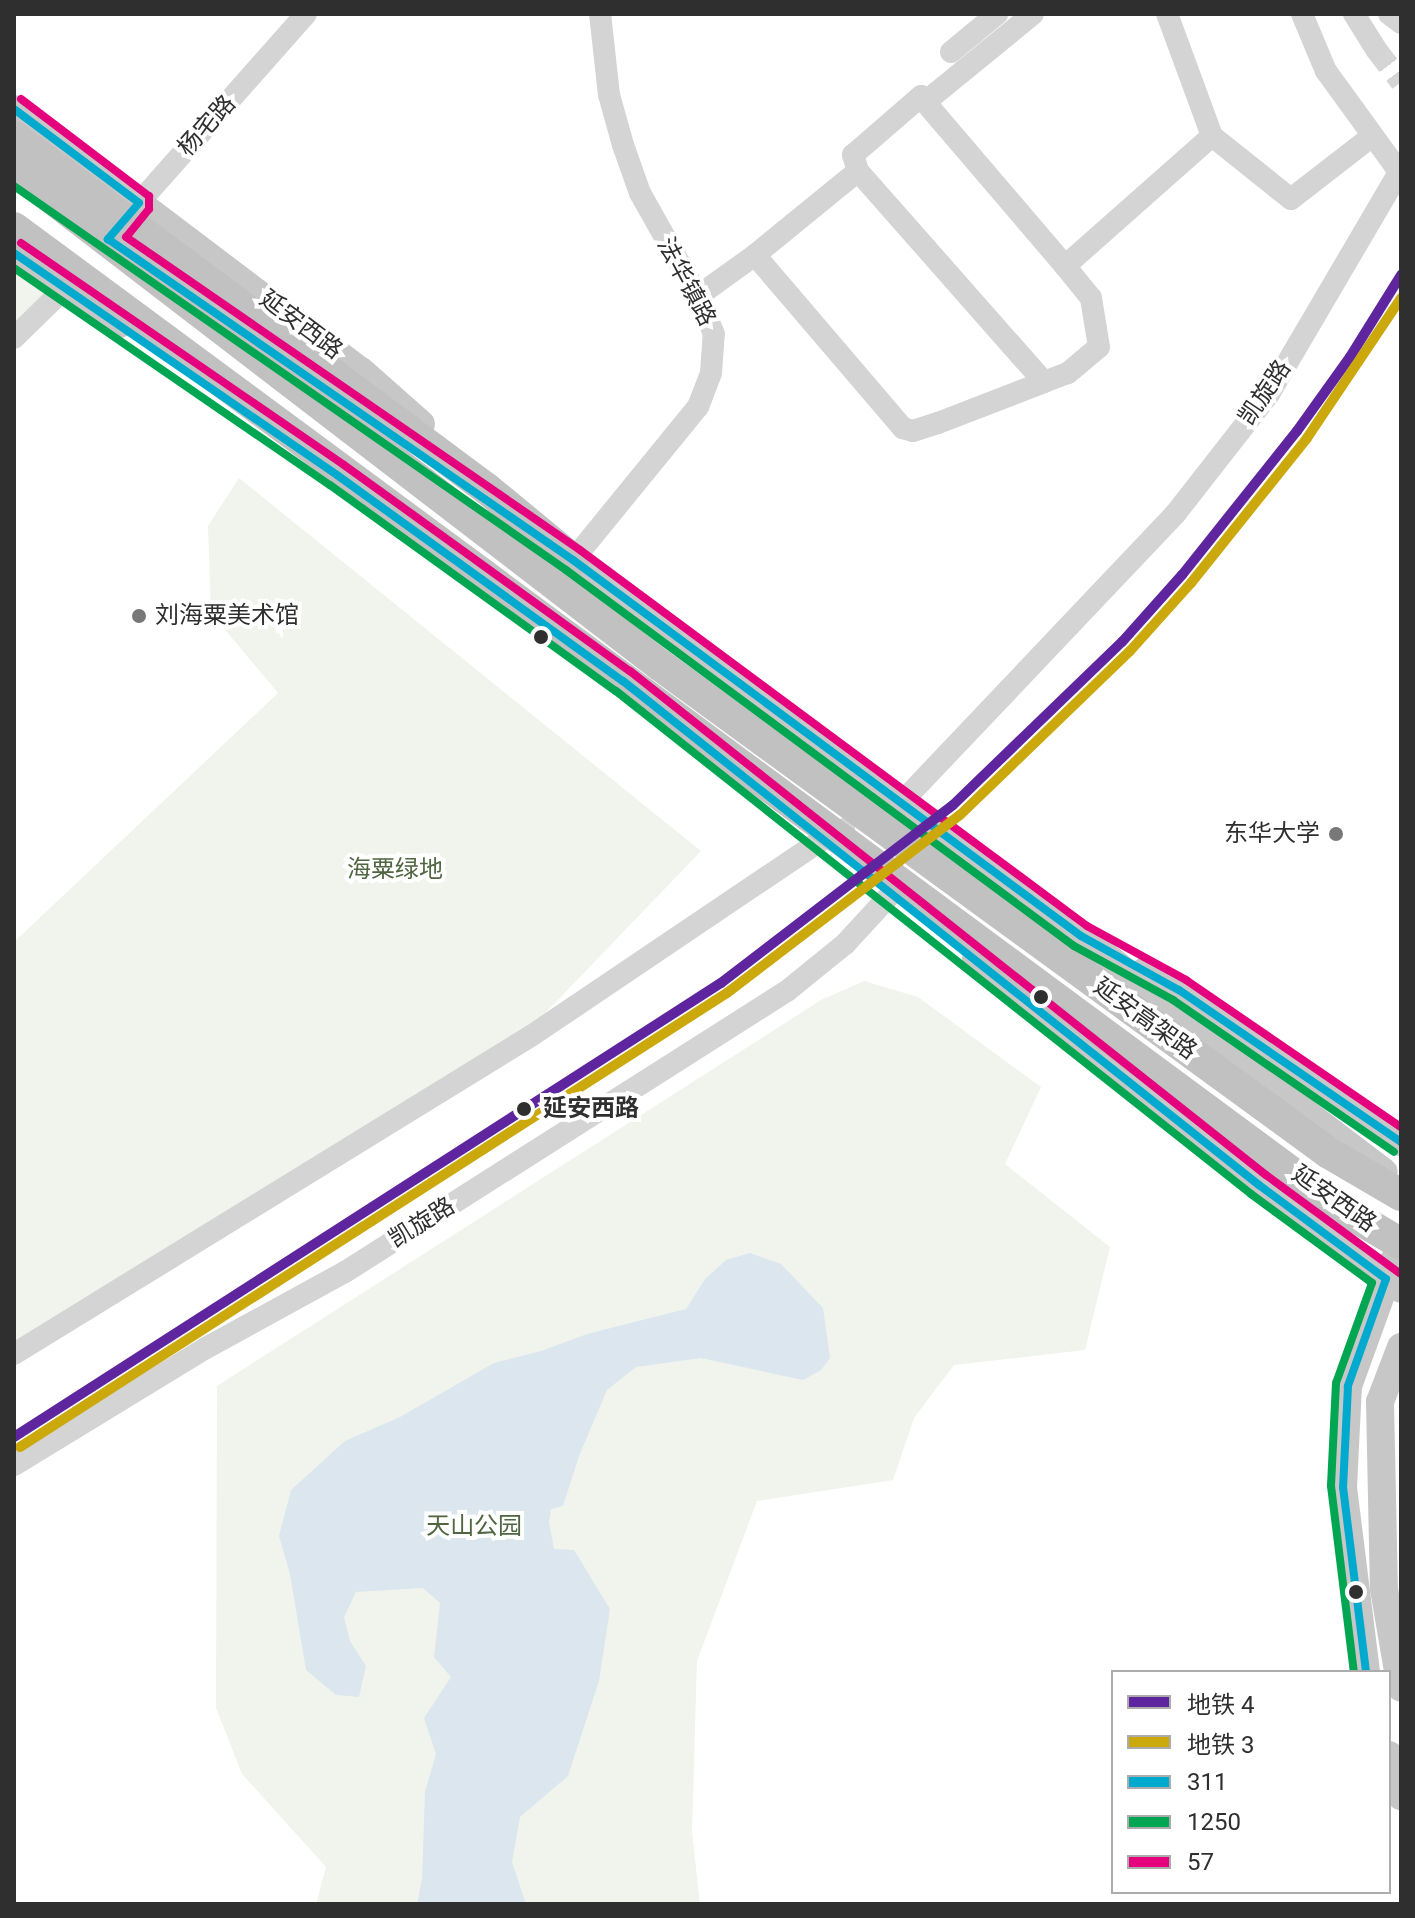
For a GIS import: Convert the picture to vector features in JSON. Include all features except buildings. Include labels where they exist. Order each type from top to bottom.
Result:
[{"type":"highway","points":[[14,137],[487,489],[573,560]]},
{"type":"highway","name":"延安高架路","points":[[14,170],[660,665],[1329,1153],[1401,1195]]},
{"type":"highway","name":"延安高架路","points":[[14,228],[1334,1204],[1399,1258]]},
{"type":"main road","name":"延安西路","points":[[14,109],[361,371],[573,560]]},
{"type":"main road","name":"延安西路","points":[[14,170],[108,239],[664,626],[1081,936],[1202,1034],[1401,1184]]},
{"type":"main road","name":"延安西路","points":[[14,253],[337,475],[623,681],[891,894],[987,966],[1259,1185],[1399,1258]]},
{"type":"main road","points":[[623,681],[664,626]]},
{"type":"main road","name":"延安西路","points":[[1081,936],[1179,990],[1401,1142]]},
{"type":"main road","points":[[1366,1670],[1346,1517],[1344,1458],[1348,1386],[1399,1258]]},
{"type":"main road","points":[[1401,1347],[1380,1402],[1384,1589],[1401,1688]]},
{"type":"main road","points":[[1391,1762],[1401,1796]]},
{"type":"street","name":"杨宅路","points":[[108,239],[306,14]]},
{"type":"street","name":"法华镇路","points":[[573,560],[698,407],[711,373],[714,334],[698,296],[640,193],[609,95],[600,14]]},
{"type":"street","points":[[951,52],[997,14]]},
{"type":"street","points":[[925,102],[1033,14]]},
{"type":"street","points":[[1167,14],[1212,136],[1291,199],[1371,137]]},
{"type":"street","points":[[1302,14],[1326,71],[1371,137],[1401,171]]},
{"type":"street","points":[[1354,14],[1375,48]]},
{"type":"street","points":[[1389,14],[1401,23]]},
{"type":"street","points":[[755,255],[903,428],[913,431],[938,423],[1068,373],[1099,347],[1091,298],[921,96],[853,155],[858,171],[1044,382]]},
{"type":"street","points":[[1065,266],[1212,136]]},
{"type":"street","points":[[698,296],[755,255],[858,171]]},
{"type":"street","name":"凯旋路","points":[[14,1354],[531,1036],[824,838],[900,804],[1176,513],[1269,394],[1401,171]]},
{"type":"street","points":[[14,338],[66,287]]},
{"type":"street","points":[[891,894],[900,804]]},
{"type":"street","name":"凯旋路","points":[[14,1465],[206,1348],[345,1272],[787,991],[845,944],[891,894]]},
{"type":"green space","points":[[14,264],[53,289],[14,324]]},
{"type":"green space","name":"海粟绿地","points":[[239,478],[701,851],[531,1028],[14,1350],[14,942],[278,693],[211,613],[208,526]]},
{"type":"green space","name":"天山公园","points":[[864,981],[918,997],[1041,1087],[1005,1164],[1110,1247],[1085,1350],[954,1365],[914,1418],[893,1480],[757,1501],[697,1661],[692,1832],[700,1904],[316,1904],[326,1867],[242,1774],[216,1708],[217,1386],[821,1000]]},
{"type":"shaded area","points":[[750,1253],[781,1264],[823,1308],[830,1358],[821,1370],[803,1380],[701,1358],[636,1367],[607,1390],[579,1456],[563,1506],[551,1509],[549,1522],[554,1549],[574,1550],[610,1609],[599,1681],[568,1776],[520,1817],[512,1862],[526,1904],[417,1904],[422,1879],[425,1792],[436,1754],[424,1718],[451,1677],[434,1657],[440,1603],[423,1588],[356,1592],[344,1617],[350,1641],[366,1666],[359,1697],[336,1695],[306,1670],[290,1574],[279,1536],[291,1490],[345,1441],[400,1417],[494,1363],[541,1351],[587,1334],[686,1309],[705,1279],[726,1260]]},
{"type":"tunnel","points":[[1375,48],[1401,82]]},
{"type":"metro line","name":"4","points":[[14,1437],[721,983],[953,805],[1122,642],[1182,575],[1297,431],[1350,357],[1401,275]]},
{"type":"metro line","name":"3","points":[[20,1447],[727,993],[960,815],[1130,651],[1191,583],[1307,438],[1401,298]]},
{"type":"transit line","name":"57","points":[[21,99],[149,196],[149,209],[126,237],[580,550],[1087,926],[1186,980],[1401,1127]]},
{"type":"transit line","name":"311","points":[[14,109],[139,203],[108,239],[573,560],[1081,936],[1179,990],[1401,1142]]},
{"type":"transit line","name":"1250","points":[[14,186],[566,570],[1074,946],[1173,1000],[1394,1152]]},
{"type":"transit line","name":"57","points":[[21,243],[344,465],[630,671],[1266,1175],[1401,1274]]},
{"type":"transit line","name":"311","points":[[14,253],[337,475],[623,681],[1259,1185],[1386,1279],[1348,1386],[1343,1487],[1366,1670]]},
{"type":"transit line","name":"1250","points":[[14,268],[330,485],[616,691],[1251,1194],[1372,1283],[1336,1383],[1331,1486],[1354,1670]]},
{"type":"place","name":"刘海粟美术馆","points":[[139,616]]},
{"type":"place","name":"东华大学","points":[[1336,834]]},
{"type":"place","name":"延安西路","points":[[524,1109]]}]
